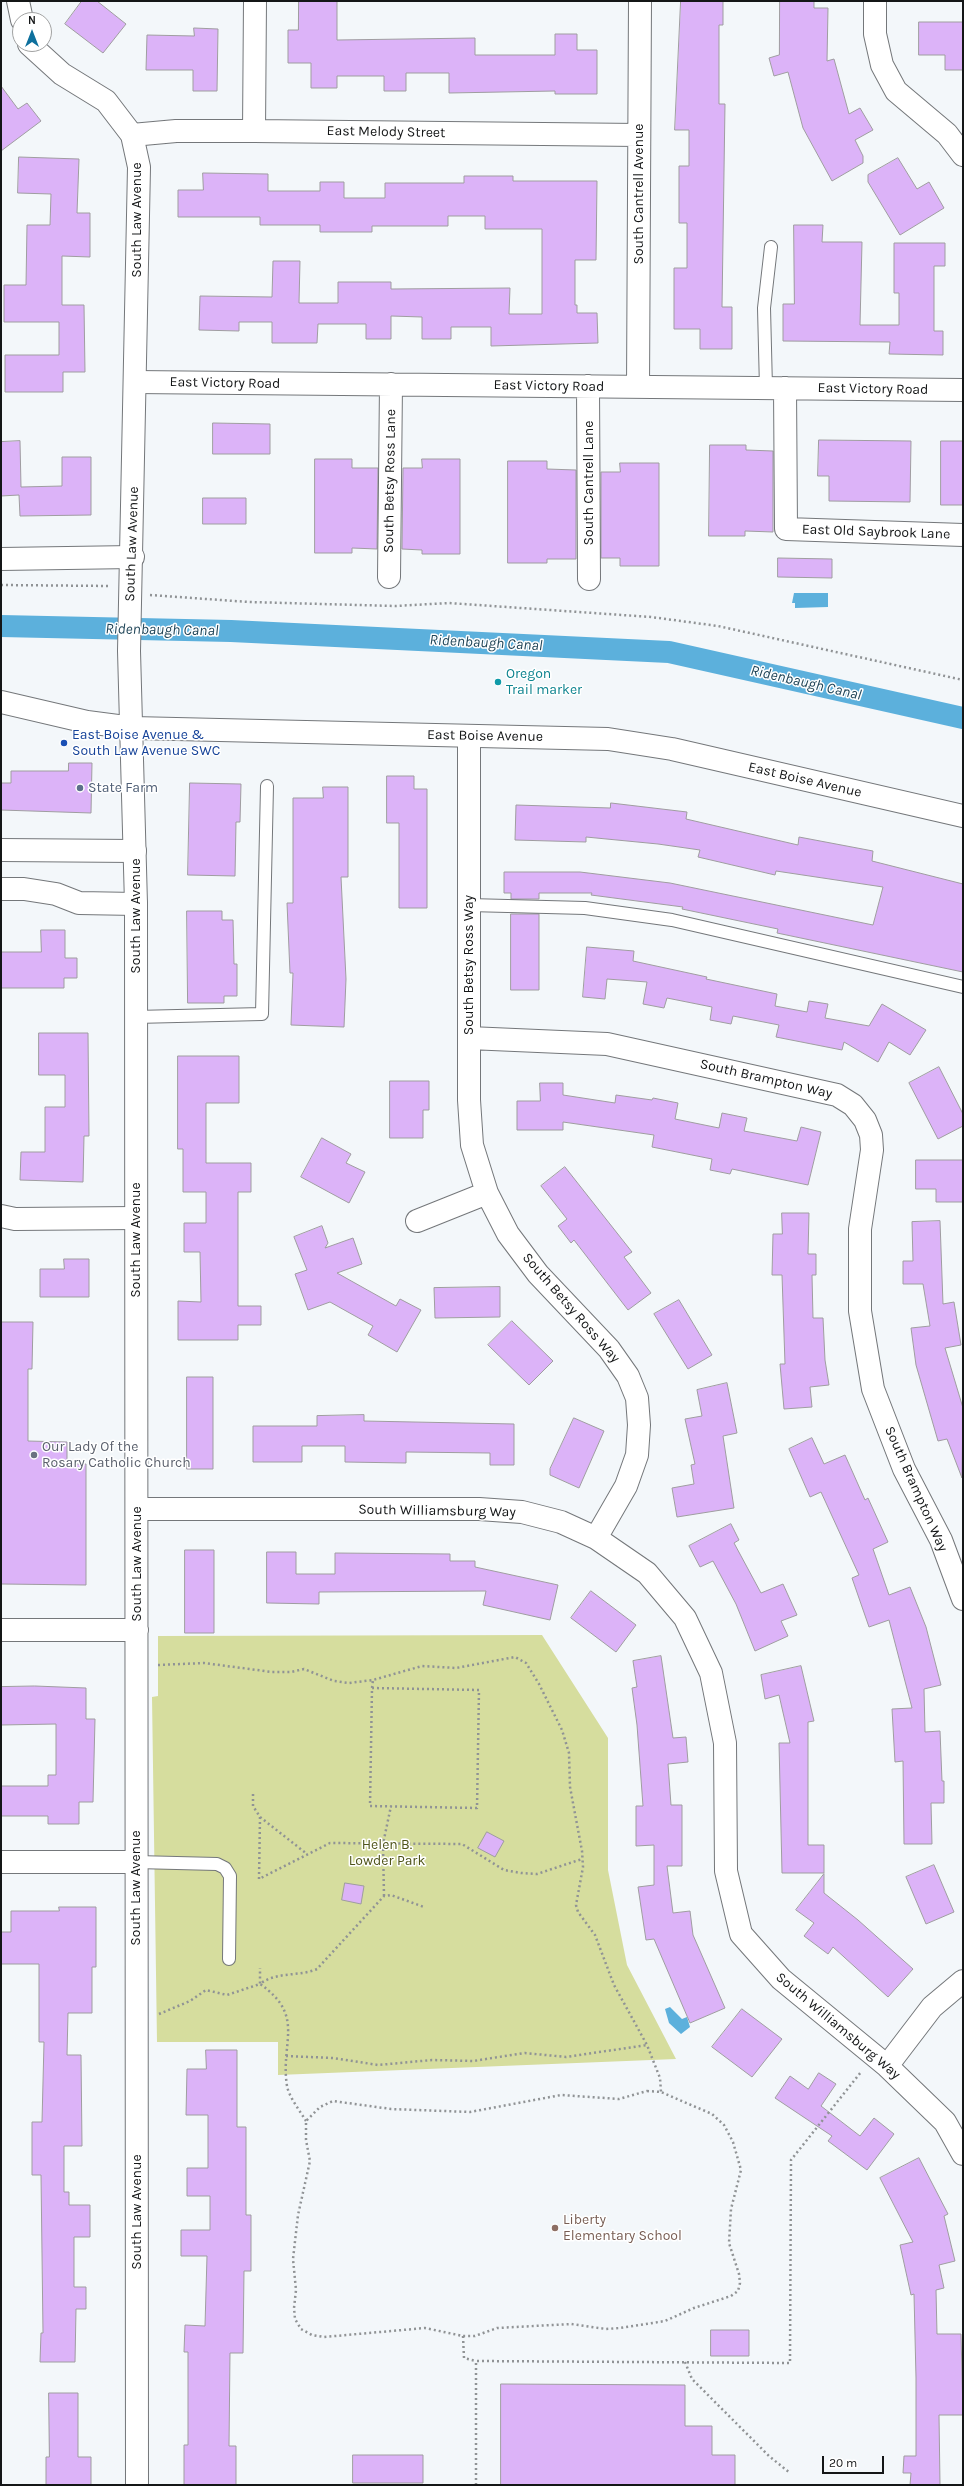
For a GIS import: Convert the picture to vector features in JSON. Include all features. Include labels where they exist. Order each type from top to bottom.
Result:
[{"type":"street","points":[[18,1],[20,12]]},
{"type":"street","points":[[254,131],[255,1]]},
{"type":"street","name":"South Cantrell Avenue","points":[[638,387],[640,1]]},
{"type":"street","points":[[875,1],[875,34],[882,65],[896,91],[947,134],[963,155]]},
{"type":"street","name":"South Law Avenue","points":[[38,52],[62,74],[106,101],[132,135],[139,167],[133,557],[130,611],[136,851],[137,2485]]},
{"type":"street","name":"East Melody Street","points":[[132,135],[176,131],[639,135]]},
{"type":"street","name":"East Victory Road","points":[[135,382],[963,390]]},
{"type":"street","name":"South Betsy Ross Lane","points":[[389,577],[391,384]]},
{"type":"street","name":"South Cantrell Lane","points":[[588,386],[589,579]]},
{"type":"street","name":"East Old Saybrook Lane","points":[[776,388],[786,529],[963,535]]},
{"type":"street","points":[[1,559],[133,557]]},
{"type":"street","name":"East Boise Avenue","points":[[1,702],[87,722],[133,728],[608,739],[672,749],[963,816]]},
{"type":"street","name":"South Betsy Ross Way","points":[[469,736],[469,1100],[472,1145],[487,1193],[508,1234],[538,1274],[609,1349],[628,1376],[637,1398],[639,1425],[638,1454],[626,1486],[596,1538]]},
{"type":"street","points":[[1,850],[136,851]]},
{"type":"street","points":[[1,889],[24,889],[56,894],[80,903],[136,904]]},
{"type":"street","name":"South Brampton Way","points":[[469,1038],[572,1041],[634,1049],[837,1095],[853,1104],[865,1120],[871,1135],[872,1150],[860,1229],[860,1311],[872,1388],[904,1469],[941,1540],[963,1599]]},
{"type":"street","points":[[417,1220],[487,1193]]},
{"type":"street","points":[[1,1216],[15,1219],[136,1218]]},
{"type":"street","name":"South Williamsburg Way","points":[[137,1509],[479,1509],[522,1512],[561,1522],[596,1538],[647,1573],[685,1618],[711,1673],[725,1743],[726,1871],[741,1934],[781,1979],[887,2066],[945,2122],[963,2154]]},
{"type":"street","points":[[1,1630],[137,1630]]},
{"type":"street","points":[[1,1862],[136,1862]]},
{"type":"street","points":[[887,2066],[932,2008],[963,1981]]},
{"type":"lane","points":[[771,247],[764,308],[776,388]]},
{"type":"lane","points":[[136,1017],[262,1014],[267,786]]},
{"type":"lane","points":[[469,905],[585,908],[672,920],[963,987]]},
{"type":"lane","points":[[136,1862],[216,1864],[225,1868],[230,1876],[229,1959]]},
{"type":"path","points":[[1,585],[109,586],[131,589],[150,595],[249,602],[395,606],[449,603],[651,617],[718,626],[963,680]]},
{"type":"path","points":[[155,1665],[204,1663],[272,1672],[291,1672],[304,1669],[334,1681],[349,1683],[373,1680],[422,1666],[456,1668],[515,1657],[526,1663],[539,1684],[562,1730],[569,1753],[570,1788],[582,1859],[576,1905],[578,1912],[595,1935],[614,1985],[647,2045],[660,2078],[661,2092]]},
{"type":"path","points":[[372,1688],[479,1690],[477,1808],[370,1806],[372,1688],[373,1680]]},
{"type":"path","points":[[253,1794],[253,1806],[260,1816],[307,1854]]},
{"type":"path","points":[[384,1896],[383,1844],[391,1806]]},
{"type":"path","points":[[260,1816],[259,1879],[330,1843],[462,1844],[504,1870],[521,1873],[537,1874],[582,1859]]},
{"type":"path","points":[[159,2014],[190,2001],[206,1990],[226,1995],[260,1984],[276,1976],[309,1973],[317,1969],[384,1896],[391,1895],[424,1907]]},
{"type":"path","points":[[260,1968],[260,1984]]},
{"type":"path","points":[[260,1984],[272,1993],[287,2017],[289,2029],[286,2056],[287,2088],[306,2121],[306,2140],[310,2161],[298,2215],[293,2259],[296,2290],[295,2319],[301,2329],[312,2335],[324,2337],[425,2328],[463,2336],[475,2336],[497,2328],[571,2324],[606,2329],[643,2326],[665,2320],[707,2303],[721,2301],[738,2291],[740,2274],[728,2243],[732,2209],[741,2170],[733,2142],[724,2125],[712,2114],[661,2092],[647,2091],[619,2099],[561,2095],[470,2112],[391,2109],[333,2101],[320,2107],[306,2121]]},
{"type":"path","points":[[286,2056],[334,2058],[378,2065],[432,2060],[473,2060],[525,2053],[566,2057],[647,2045]]},
{"type":"path","points":[[463,2336],[464,2358],[476,2361],[790,2363],[791,2160],[863,2069]]},
{"type":"path","points":[[476,2361],[476,2485]]},
{"type":"path","points":[[685,2362],[692,2379],[769,2456],[790,2474]]},
{"type":"green space","name":"Helen B. Lowder Park","points":[[542,1635],[608,1738],[608,1870],[627,1965],[676,2059],[278,2075],[278,2042],[157,2042],[152,1697],[158,1696],[158,1636]]},
{"type":"water","points":[[794,593],[828,593],[828,607],[795,608],[795,603],[792,603]]},
{"type":"water","points":[[670,2007],[682,2019],[687,2017],[690,2027],[681,2034],[669,2023],[665,2009]]},
{"type":"building","points":[[82,1],[97,1],[126,24],[103,53],[65,24]]},
{"type":"building","points":[[299,1],[337,1],[337,40],[475,38],[475,55],[555,55],[555,34],[577,34],[577,50],[597,50],[597,94],[555,94],[555,91],[449,93],[449,73],[406,73],[406,91],[384,91],[384,76],[337,76],[337,88],[311,88],[311,63],[288,63],[288,30],[298,30]]},
{"type":"building","points":[[681,1],[723,1],[723,25],[719,25],[719,104],[725,104],[722,307],[732,307],[732,349],[700,349],[700,329],[674,329],[674,268],[687,268],[687,223],[679,223],[679,166],[689,166],[689,130],[675,130]]},
{"type":"building","points":[[780,1],[814,1],[814,8],[828,8],[827,61],[834,59],[849,114],[860,108],[873,130],[855,140],[863,156],[863,163],[832,181],[803,128],[788,72],[774,76],[769,58],[779,55]]},
{"type":"building","points":[[919,22],[963,22],[963,70],[945,70],[945,55],[919,55]]},
{"type":"building","points":[[194,28],[218,29],[217,91],[193,91],[193,70],[146,70],[147,35],[194,36]]},
{"type":"building","points":[[1,86],[18,109],[27,103],[41,121],[1,151]]},
{"type":"building","points":[[19,157],[79,159],[77,213],[90,213],[90,257],[62,256],[62,305],[84,305],[85,372],[63,372],[63,392],[5,392],[5,355],[59,355],[59,322],[4,322],[4,285],[26,285],[27,225],[50,225],[51,194],[18,193]]},
{"type":"building","points":[[898,158],[917,189],[929,182],[944,208],[900,235],[868,182],[868,175]]},
{"type":"building","points":[[203,173],[268,174],[268,191],[320,191],[320,182],[344,182],[344,198],[385,198],[385,183],[464,183],[464,176],[513,176],[513,181],[597,181],[596,260],[575,260],[575,305],[577,305],[577,313],[597,313],[598,343],[491,346],[491,327],[451,327],[451,339],[422,339],[422,317],[391,316],[391,339],[366,339],[366,324],[318,324],[317,343],[272,343],[272,322],[239,322],[239,331],[199,330],[200,296],[272,297],[273,261],[300,261],[299,303],[338,303],[338,282],[391,282],[391,289],[510,288],[509,314],[542,314],[542,229],[485,229],[485,216],[448,216],[448,226],[372,226],[372,232],[320,232],[320,225],[260,225],[260,217],[178,217],[178,190],[203,190]]},
{"type":"building","points":[[794,225],[823,225],[822,242],[862,242],[860,325],[899,325],[899,293],[894,293],[894,243],[945,243],[945,266],[934,266],[934,331],[943,331],[943,355],[889,354],[890,342],[783,341],[783,304],[794,304]]},
{"type":"building","points":[[213,423],[270,424],[270,454],[213,454]]},
{"type":"building","points":[[819,440],[911,441],[910,502],[829,501],[829,476],[818,476]]},
{"type":"building","points":[[20,441],[21,487],[62,486],[62,457],[91,457],[91,515],[20,516],[19,495],[1,496],[1,442]]},
{"type":"building","points":[[941,441],[963,441],[963,505],[941,505]]},
{"type":"building","points":[[710,445],[746,445],[746,450],[773,451],[773,532],[745,531],[745,536],[709,536]]},
{"type":"building","points":[[315,459],[352,459],[352,468],[378,468],[377,549],[352,548],[352,553],[315,553]]},
{"type":"building","points":[[422,459],[460,459],[460,554],[422,554],[422,550],[402,549],[403,468],[422,468]]},
{"type":"building","points":[[508,461],[547,461],[547,469],[576,470],[576,559],[547,559],[547,563],[508,563]]},
{"type":"building","points":[[620,463],[659,463],[659,566],[620,566],[620,558],[601,558],[601,472],[620,472]]},
{"type":"building","points":[[203,498],[246,498],[246,524],[203,524]]},
{"type":"building","points":[[778,558],[832,559],[832,578],[778,577]]},
{"type":"building","points":[[69,763],[92,763],[91,813],[1,810],[1,783],[11,783],[11,771],[68,771]]},
{"type":"building","points":[[387,776],[414,776],[414,789],[427,789],[427,908],[399,908],[399,823],[387,823]]},
{"type":"building","points":[[190,783],[241,784],[240,822],[236,822],[235,876],[188,875]]},
{"type":"building","points":[[323,787],[348,787],[348,877],[341,877],[346,979],[344,1027],[291,1025],[293,973],[290,973],[287,903],[293,903],[293,798],[323,798]]},
{"type":"building","points":[[611,803],[687,812],[686,819],[798,845],[799,837],[873,851],[872,861],[963,884],[963,972],[777,933],[778,929],[682,909],[683,907],[591,895],[592,893],[539,893],[539,899],[511,899],[511,893],[504,893],[504,872],[580,872],[670,883],[873,925],[883,887],[776,871],[775,875],[698,857],[700,850],[658,844],[586,837],[586,842],[515,840],[516,805],[610,808]]},
{"type":"building","points":[[187,911],[222,911],[222,920],[233,920],[234,964],[237,964],[237,996],[224,996],[224,1003],[188,1003]]},
{"type":"building","points":[[511,914],[539,914],[539,990],[511,990]]},
{"type":"building","points":[[41,930],[65,930],[65,958],[77,958],[77,978],[64,978],[64,988],[1,988],[1,952],[41,952]]},
{"type":"building","points":[[587,947],[634,951],[633,961],[707,977],[706,979],[777,994],[775,1006],[807,1012],[809,1001],[828,1004],[825,1018],[869,1026],[882,1004],[926,1030],[910,1055],[889,1042],[878,1062],[844,1042],[842,1050],[776,1037],[779,1025],[733,1016],[731,1024],[710,1020],[712,1007],[667,998],[664,1008],[643,1004],[647,982],[607,979],[605,999],[583,997]]},
{"type":"building","points":[[39,1033],[88,1033],[89,1136],[84,1136],[83,1182],[20,1180],[21,1152],[45,1152],[45,1107],[65,1107],[65,1075],[39,1075]]},
{"type":"building","points":[[178,1056],[239,1056],[239,1103],[206,1103],[206,1163],[251,1163],[251,1192],[238,1192],[238,1306],[261,1306],[261,1325],[238,1325],[238,1340],[178,1340],[178,1301],[201,1302],[200,1252],[184,1252],[184,1223],[206,1223],[206,1192],[183,1192],[183,1149],[178,1149]]},
{"type":"building","points":[[939,1067],[963,1114],[963,1126],[938,1139],[909,1083]]},
{"type":"building","points":[[390,1081],[429,1081],[429,1110],[423,1110],[423,1138],[390,1138]]},
{"type":"building","points":[[540,1083],[563,1083],[563,1095],[615,1103],[616,1095],[652,1100],[653,1098],[678,1103],[675,1119],[719,1128],[722,1113],[747,1118],[744,1131],[797,1141],[801,1127],[821,1132],[808,1185],[732,1169],[730,1174],[710,1170],[712,1159],[652,1147],[654,1135],[563,1122],[563,1130],[517,1130],[517,1101],[540,1101]]},
{"type":"building","points":[[322,1138],[351,1154],[346,1163],[365,1172],[349,1203],[301,1177]]},
{"type":"building","points":[[916,1160],[963,1160],[963,1202],[936,1202],[936,1189],[916,1189]]},
{"type":"building","points":[[565,1167],[632,1252],[624,1257],[651,1293],[628,1310],[574,1240],[571,1243],[558,1226],[567,1219],[541,1186]]},
{"type":"building","points":[[782,1213],[809,1213],[808,1254],[816,1254],[816,1275],[812,1275],[813,1318],[823,1318],[825,1360],[829,1385],[810,1387],[812,1407],[784,1409],[780,1364],[785,1364],[782,1275],[772,1275],[773,1234],[782,1234]]},
{"type":"building","points":[[940,1221],[943,1304],[954,1302],[961,1345],[945,1348],[963,1408],[962,1478],[947,1439],[938,1441],[916,1365],[911,1328],[930,1326],[923,1284],[903,1284],[903,1261],[913,1261],[912,1222]]},
{"type":"building","points":[[322,1226],[328,1243],[325,1248],[353,1238],[362,1264],[337,1273],[396,1306],[400,1299],[421,1310],[397,1352],[368,1335],[373,1326],[330,1302],[308,1310],[295,1274],[307,1270],[294,1237]]},
{"type":"building","points":[[64,1259],[89,1259],[89,1297],[40,1297],[40,1269],[64,1269]]},
{"type":"building","points":[[500,1287],[500,1317],[435,1318],[434,1288]]},
{"type":"building","points":[[679,1300],[712,1355],[688,1369],[654,1314]]},
{"type":"building","points":[[512,1321],[553,1361],[529,1385],[488,1345]]},
{"type":"building","name":"Our Lady Of the Rosary Catholic Church","points":[[1,1322],[33,1322],[32,1369],[28,1369],[28,1441],[67,1442],[67,1464],[86,1464],[86,1585],[1,1584]]},
{"type":"building","points":[[187,1377],[213,1377],[213,1469],[187,1469]]},
{"type":"building","points":[[727,1383],[737,1433],[723,1436],[734,1508],[677,1517],[672,1488],[694,1484],[691,1465],[695,1464],[685,1419],[702,1416],[697,1390]]},
{"type":"building","points":[[364,1415],[364,1421],[514,1424],[514,1465],[490,1465],[490,1453],[406,1452],[406,1463],[345,1462],[345,1446],[302,1446],[302,1462],[253,1462],[253,1426],[317,1426],[317,1416]]},
{"type":"building","points":[[574,1418],[604,1431],[579,1488],[550,1475],[550,1469]]},
{"type":"building","points":[[812,1438],[824,1464],[845,1455],[865,1500],[868,1498],[888,1542],[873,1549],[889,1595],[910,1587],[926,1627],[941,1685],[924,1689],[925,1732],[940,1731],[942,1781],[944,1781],[944,1803],[931,1803],[932,1844],[904,1844],[903,1761],[895,1762],[892,1709],[912,1708],[889,1620],[869,1627],[852,1578],[859,1575],[821,1492],[810,1497],[789,1449]]},
{"type":"building","points":[[731,1524],[739,1540],[734,1543],[761,1593],[783,1584],[797,1615],[781,1621],[788,1636],[755,1651],[736,1604],[713,1561],[700,1567],[689,1546]]},
{"type":"building","points":[[185,1550],[214,1550],[214,1633],[185,1633]]},
{"type":"building","points":[[267,1552],[296,1552],[296,1574],[335,1574],[335,1553],[450,1554],[450,1561],[475,1561],[475,1567],[558,1585],[550,1620],[483,1605],[486,1591],[319,1592],[319,1604],[267,1603]]},
{"type":"building","points":[[591,1591],[636,1625],[616,1652],[571,1618]]},
{"type":"building","points":[[661,1656],[673,1738],[686,1737],[688,1762],[668,1764],[671,1805],[682,1805],[682,1866],[667,1866],[673,1913],[690,1911],[693,1935],[725,2008],[690,2023],[654,1939],[646,1940],[638,1887],[654,1885],[654,1845],[636,1846],[636,1806],[643,1806],[637,1725],[632,1688],[637,1687],[633,1661]]},
{"type":"building","points":[[801,1666],[814,1721],[808,1722],[808,1845],[824,1845],[824,1873],[782,1873],[779,1743],[790,1743],[779,1695],[765,1699],[761,1675]]},
{"type":"building","points":[[35,1686],[86,1688],[86,1719],[95,1719],[93,1802],[79,1802],[79,1824],[48,1824],[48,1816],[1,1816],[1,1786],[48,1786],[48,1775],[56,1775],[56,1724],[1,1725],[1,1687]]},
{"type":"building","points":[[487,1832],[504,1841],[495,1857],[478,1848]]},
{"type":"building","points":[[934,1865],[954,1912],[926,1924],[906,1877]]},
{"type":"building","points":[[824,1874],[824,1893],[858,1920],[913,1969],[888,1997],[833,1947],[828,1954],[804,1936],[814,1923],[796,1910]]},
{"type":"building","points":[[345,1883],[364,1886],[361,1904],[342,1900]]},
{"type":"building","points":[[59,1907],[96,1907],[96,1967],[92,1967],[92,2013],[68,2013],[67,2055],[81,2055],[82,2146],[64,2146],[64,2192],[69,2192],[69,2205],[90,2205],[90,2237],[74,2237],[74,2287],[86,2287],[86,2309],[76,2309],[75,2362],[40,2362],[41,2333],[43,2333],[41,2175],[32,2175],[32,2122],[42,2122],[44,2042],[39,2042],[39,1964],[1,1964],[1,1932],[11,1932],[11,1911],[59,1911]]},
{"type":"building","points":[[742,2009],[782,2039],[752,2077],[712,2047]]},
{"type":"building","points":[[206,2050],[237,2050],[237,2127],[246,2127],[246,2215],[251,2215],[251,2271],[244,2271],[243,2353],[230,2353],[229,2446],[236,2446],[236,2485],[184,2485],[184,2445],[188,2445],[188,2352],[184,2352],[185,2325],[205,2326],[207,2256],[181,2256],[181,2230],[210,2230],[210,2196],[187,2196],[187,2168],[208,2168],[208,2115],[186,2115],[187,2069],[206,2069]]},
{"type":"building","points":[[819,2073],[836,2084],[821,2106],[860,2136],[874,2118],[894,2134],[867,2170],[828,2141],[832,2136],[775,2098],[790,2076],[808,2089]]},
{"type":"building","points":[[919,2158],[948,2214],[944,2216],[955,2261],[939,2265],[944,2288],[936,2290],[937,2334],[961,2334],[963,2415],[939,2415],[940,2485],[910,2485],[911,2473],[903,2473],[904,2456],[916,2456],[916,2378],[914,2294],[911,2295],[900,2245],[913,2242],[880,2178]]},
{"type":"building","points":[[711,2330],[749,2330],[749,2356],[711,2356]]},
{"type":"building","points":[[501,2384],[685,2385],[685,2426],[712,2426],[712,2455],[735,2455],[735,2485],[501,2485]]},
{"type":"building","points":[[49,2393],[78,2393],[78,2457],[91,2457],[91,2485],[46,2485],[46,2457],[49,2457]]},
{"type":"building","points":[[353,2455],[423,2455],[423,2483],[353,2483]]},
{"type":"waterway","name":"Ridenbaugh Canal","points":[[1,626],[231,631],[669,652],[963,718]]},
{"type":"place","name":"Oregon Trail marker","points":[[498,682]]},
{"type":"place","name":"East Boise Avenue & South Law Avenue SWC","points":[[64,743]]},
{"type":"place","name":"State Farm","points":[[80,788]]},
{"type":"place","name":"Our Lady Of the Rosary Catholic Church","points":[[34,1455]]},
{"type":"place","name":"Liberty Elementary School","points":[[555,2228]]}]
